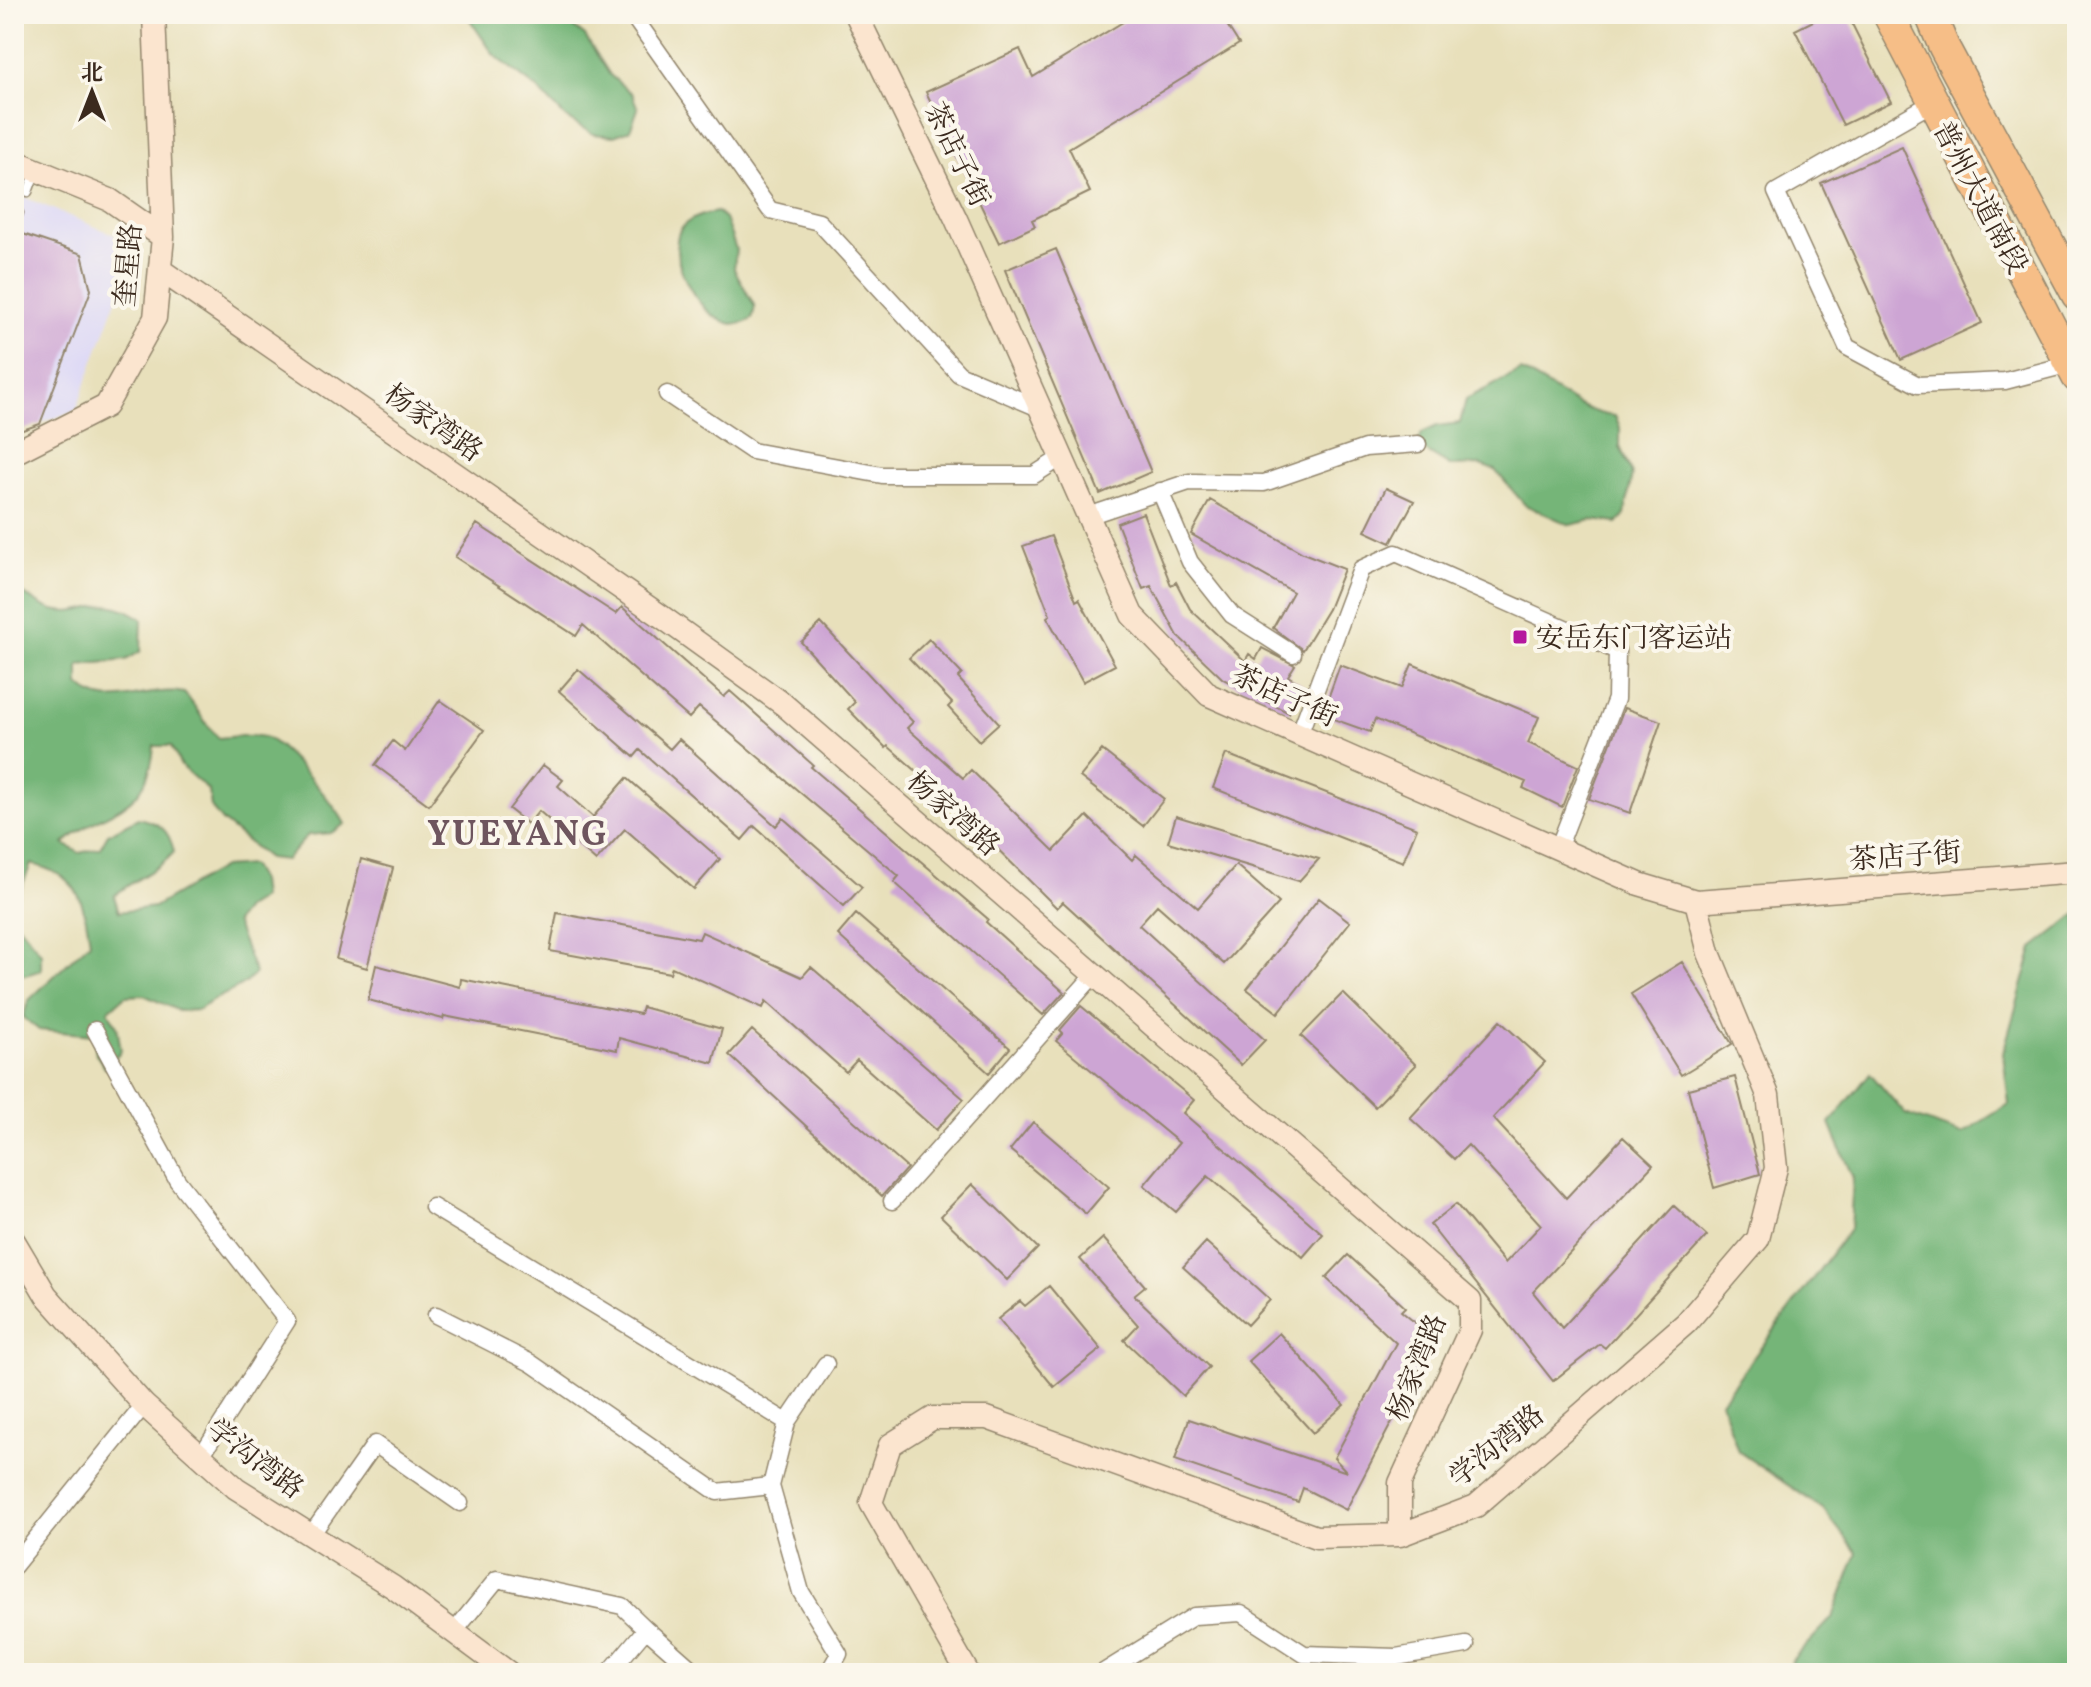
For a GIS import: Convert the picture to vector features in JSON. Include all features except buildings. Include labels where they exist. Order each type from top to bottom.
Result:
[{"type":"highway","name":"普州大道南段","points":[[1888,14],[2074,371]]},
{"type":"highway","name":"普州大道南段","points":[[1930,14],[1944,47],[2077,295]]},
{"type":"street","name":"奎星路","points":[[14,453],[106,406],[155,318],[163,237],[154,14]]},
{"type":"street","points":[[619,14],[633,16],[770,210],[819,222],[959,374],[1041,409]]},
{"type":"street","name":"茶店子街","points":[[856,14],[956,219],[1132,615],[1209,695],[1559,846],[1639,884],[1696,901],[2077,872]]},
{"type":"street","points":[[1932,103],[1776,192],[1847,347],[1918,385],[2005,381],[2074,371]]},
{"type":"street","points":[[14,161],[32,181],[110,200],[163,237]]},
{"type":"street","name":"杨家湾路","points":[[162,271],[646,605],[783,704],[1470,1301],[1470,1330],[1400,1483],[1400,1535]]},
{"type":"street","points":[[667,394],[752,451],[882,475],[1034,475],[1062,457]]},
{"type":"street","points":[[1088,516],[1189,482],[1264,483],[1365,448],[1418,444]]},
{"type":"street","points":[[1160,491],[1190,562],[1232,615],[1293,654]]},
{"type":"street","points":[[1299,735],[1361,569],[1396,553],[1617,651],[1616,699],[1559,846]]},
{"type":"street","name":"学沟湾路","points":[[968,1673],[871,1503],[890,1445],[933,1418],[987,1418],[1316,1537],[1400,1535],[1476,1506],[1686,1323],[1758,1239],[1776,1168],[1768,1095],[1709,953],[1696,901]]},
{"type":"street","points":[[892,1201],[1094,975]]},
{"type":"street","points":[[95,1030],[177,1180],[287,1321],[201,1456]]},
{"type":"street","points":[[433,1207],[787,1422]]},
{"type":"street","name":"学沟湾路","points":[[14,1241],[46,1295],[144,1405],[236,1488],[393,1587],[509,1673]]},
{"type":"street","points":[[436,1315],[531,1363],[717,1492],[771,1486]]},
{"type":"street","points":[[826,1364],[787,1422],[771,1486],[801,1592],[839,1654],[828,1673]]},
{"type":"street","points":[[14,1566],[144,1405]]},
{"type":"street","points":[[311,1535],[375,1444],[460,1503]]},
{"type":"street","points":[[454,1632],[497,1579],[622,1606],[696,1673]]},
{"type":"street","points":[[1102,1673],[1194,1616],[1241,1613],[1304,1654],[1396,1657],[1466,1645]]},
{"type":"street","points":[[609,1673],[646,1629]]},
{"type":"street","points":[[1396,1657],[1403,1673]]},
{"type":"lane","points":[[14,224],[19,213]]},
{"type":"shaded area","points":[[14,193],[115,235],[124,279],[76,410],[14,433]]},
{"type":"green space","points":[[466,14],[557,14],[585,36],[610,75],[632,94],[638,109],[630,130],[614,136],[593,134],[566,118],[539,90],[494,55]]},
{"type":"green space","points":[[717,212],[725,219],[736,249],[734,269],[755,307],[752,319],[736,324],[720,320],[705,308],[692,292],[678,255],[677,239],[683,226],[698,216]]},
{"type":"green space","points":[[1521,371],[1590,410],[1615,416],[1620,428],[1620,447],[1632,474],[1625,515],[1617,523],[1592,520],[1570,525],[1525,505],[1495,470],[1480,465],[1450,466],[1417,446],[1422,433],[1437,426],[1460,423],[1466,399]]},
{"type":"green space","points":[[14,589],[53,610],[66,612],[115,606],[142,619],[141,651],[126,660],[79,665],[79,685],[90,694],[115,699],[155,693],[184,693],[219,738],[253,736],[272,741],[308,776],[345,824],[331,833],[308,835],[286,860],[268,858],[222,821],[211,807],[209,791],[181,766],[171,746],[154,746],[150,769],[143,786],[133,798],[64,844],[80,853],[100,848],[108,834],[138,818],[158,825],[166,832],[174,852],[114,896],[119,912],[154,907],[223,867],[251,865],[260,881],[262,898],[246,908],[235,922],[255,973],[242,985],[199,1010],[179,1011],[144,995],[125,996],[108,1011],[117,1026],[121,1051],[105,1068],[96,1054],[94,1035],[39,1030],[23,1017],[29,1000],[90,942],[81,900],[76,890],[59,874],[31,864],[14,906],[14,687],[20,675],[22,657],[21,638],[14,636]]},
{"type":"green space","points":[[2077,914],[2077,1673],[1787,1673],[1792,1660],[1833,1617],[1857,1553],[1823,1509],[1738,1451],[1721,1401],[1850,1229],[1853,1178],[1830,1124],[1870,1073],[1905,1114],[1962,1134],[2009,1104],[2003,1053],[2033,948]]},
{"type":"green space","points":[[14,919],[41,953],[41,970],[26,975],[14,974]]},
{"type":"place","name":"安岳东门客运站","points":[[1520,637]]},
{"type":"district","name":"YUEYANG","points":[[518,832]]}]
